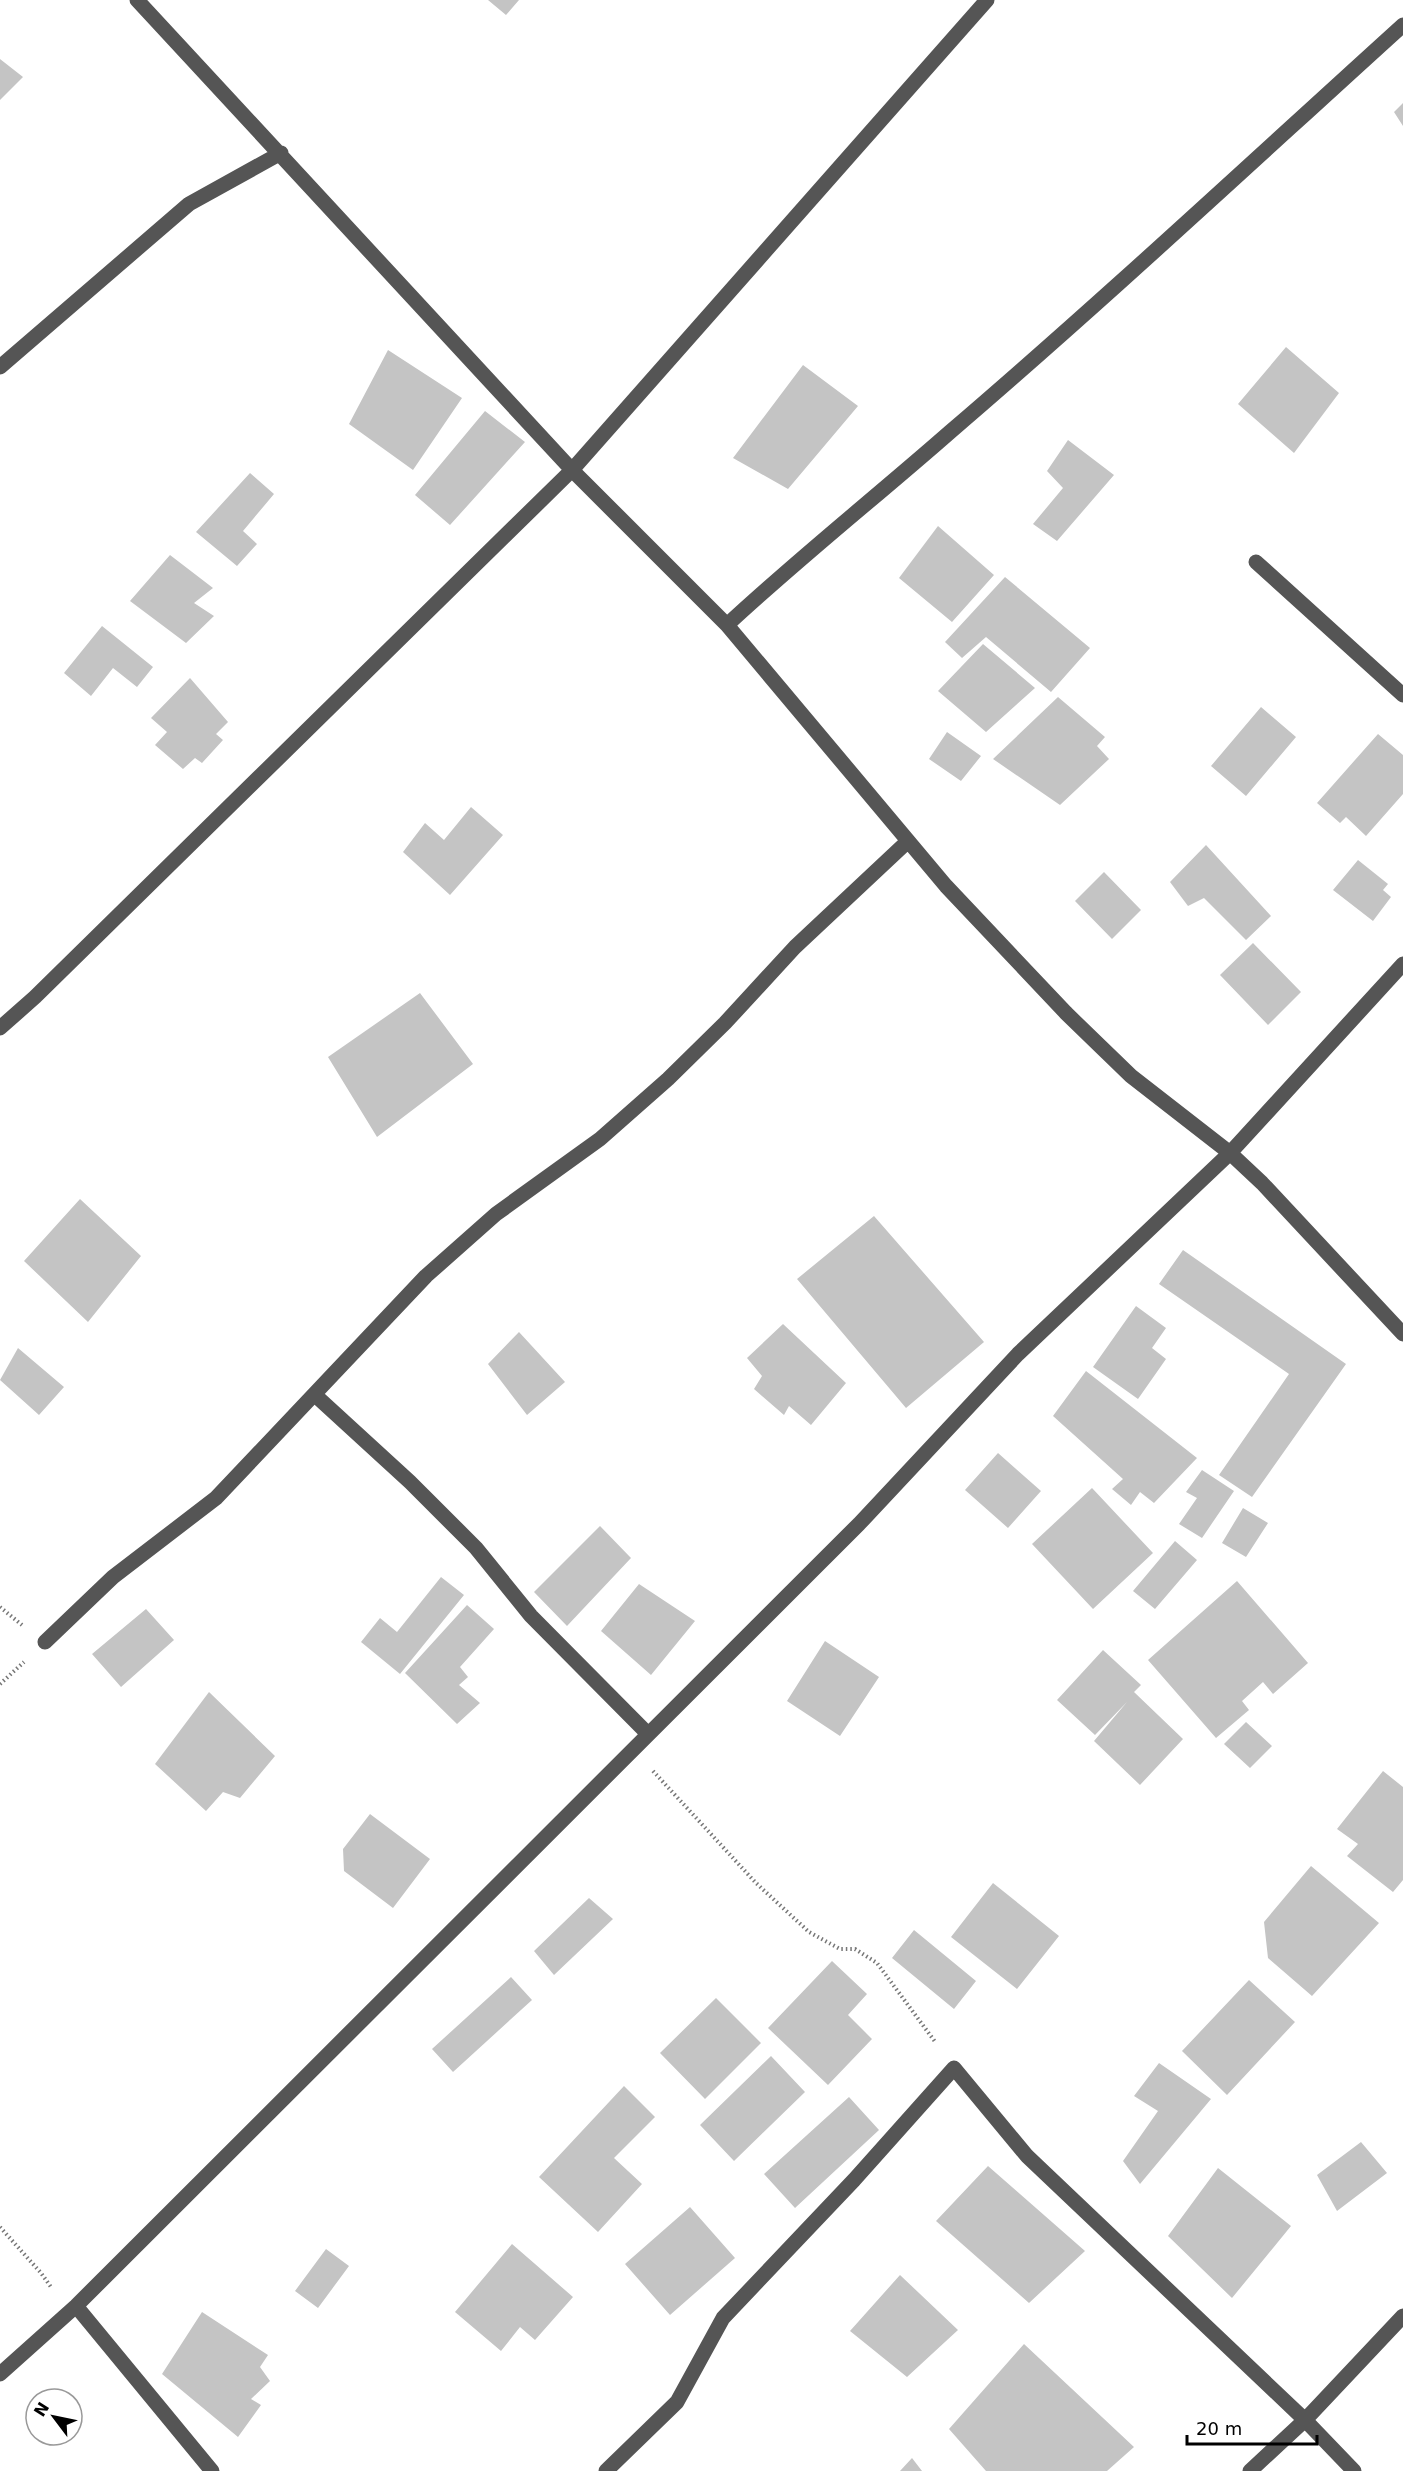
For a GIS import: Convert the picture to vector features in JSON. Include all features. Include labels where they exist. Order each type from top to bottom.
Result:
[{"type":"street","points":[[137,0],[572,470],[727,625],[907,842],[1066,1012],[1131,1076],[1230,1153],[1262,1183],[1403,1334]]},
{"type":"street","points":[[0,1028],[44,988],[572,470],[987,0]]},
{"type":"street","points":[[727,625],[783,572],[950,433],[1052,343],[1403,25]]},
{"type":"street","points":[[0,367],[189,204],[281,153]]},
{"type":"street","points":[[1256,562],[1403,695]]},
{"type":"street","points":[[45,1642],[113,1576],[216,1498],[426,1276],[496,1214],[600,1139],[668,1079],[725,1023],[795,948],[907,842]]},
{"type":"street","points":[[0,2374],[72,2309],[859,1524],[1018,1354],[1230,1153],[1403,964]]},
{"type":"street","points":[[315,1395],[410,1482],[476,1548],[531,1616],[648,1734]]},
{"type":"street","points":[[606,2471],[677,2402],[723,2319],[854,2180],[954,2068],[1027,2156],[1305,2420],[1354,2471]]},
{"type":"street","points":[[72,2309],[212,2471]]},
{"type":"street","points":[[1251,2471],[1305,2420],[1403,2316]]},
{"type":"path","points":[[633,1749],[756,1883],[809,1932],[840,1949],[855,1949],[878,1963],[954,2068]]},
{"type":"path","points":[[0,2227],[72,2309]]},
{"type":"building","points":[[488,0],[519,0],[506,15]]},
{"type":"building","points":[[0,59],[23,77],[0,100]]},
{"type":"building","points":[[1403,103],[1403,126],[1394,112]]},
{"type":"building","points":[[1286,347],[1339,393],[1294,453],[1238,404]]},
{"type":"building","points":[[388,350],[462,398],[413,470],[349,424]]},
{"type":"building","points":[[803,365],[858,406],[788,489],[733,458]]},
{"type":"building","points":[[485,411],[525,442],[450,525],[415,495]]},
{"type":"building","points":[[1068,440],[1114,475],[1057,541],[1033,524],[1063,488],[1047,471]]},
{"type":"building","points":[[250,473],[274,494],[243,531],[257,544],[237,566],[196,532]]},
{"type":"building","points":[[938,526],[994,575],[952,622],[899,578]]},
{"type":"building","points":[[170,555],[213,588],[194,603],[214,616],[186,643],[130,601]]},
{"type":"building","points":[[1005,577],[1090,648],[1051,692],[986,637],[962,658],[945,642]]},
{"type":"building","points":[[102,626],[153,667],[137,687],[113,668],[91,696],[64,673]]},
{"type":"building","points":[[983,644],[1035,688],[986,732],[938,691]]},
{"type":"building","points":[[190,678],[228,722],[216,734],[223,740],[202,763],[195,758],[183,769],[155,745],[167,732],[151,718]]},
{"type":"building","points":[[1058,697],[1105,737],[1097,746],[1109,759],[1060,805],[993,759]]},
{"type":"building","points":[[1261,707],[1296,737],[1246,796],[1211,766]]},
{"type":"building","points":[[947,732],[981,756],[961,781],[929,759]]},
{"type":"building","points":[[1378,734],[1403,755],[1403,794],[1366,836],[1346,817],[1340,823],[1317,803]]},
{"type":"building","points":[[471,807],[503,835],[450,895],[403,852],[425,823],[444,840]]},
{"type":"building","points":[[1206,845],[1271,916],[1246,940],[1204,898],[1188,906],[1170,882]]},
{"type":"building","points":[[1358,860],[1388,884],[1383,890],[1391,897],[1373,921],[1333,890]]},
{"type":"building","points":[[1104,872],[1141,910],[1112,939],[1075,901]]},
{"type":"building","points":[[1253,943],[1301,992],[1268,1025],[1220,975]]},
{"type":"building","points":[[420,993],[473,1064],[377,1137],[328,1057]]},
{"type":"building","points":[[80,1199],[141,1256],[88,1322],[24,1261]]},
{"type":"building","points":[[874,1216],[984,1342],[906,1408],[797,1279]]},
{"type":"building","points":[[1183,1250],[1346,1364],[1252,1497],[1219,1475],[1289,1374],[1159,1284]]},
{"type":"building","points":[[1136,1306],[1166,1328],[1152,1348],[1166,1359],[1138,1399],[1093,1367]]},
{"type":"building","points":[[783,1324],[846,1383],[811,1425],[789,1406],[784,1415],[754,1389],[762,1376],[747,1358]]},
{"type":"building","points":[[519,1332],[565,1382],[527,1415],[488,1364]]},
{"type":"building","points":[[18,1348],[64,1387],[39,1415],[0,1380]]},
{"type":"building","points":[[1086,1371],[1197,1458],[1154,1503],[1140,1492],[1131,1505],[1112,1489],[1123,1479],[1053,1416]]},
{"type":"building","points":[[998,1453],[1041,1491],[1008,1528],[965,1490]]},
{"type":"building","points":[[1202,1470],[1234,1491],[1202,1538],[1179,1524],[1197,1498],[1186,1492]]},
{"type":"building","points":[[1092,1488],[1153,1553],[1093,1609],[1032,1544]]},
{"type":"building","points":[[1243,1508],[1268,1523],[1246,1557],[1222,1543]]},
{"type":"building","points":[[600,1526],[631,1558],[567,1626],[534,1592]]},
{"type":"building","points":[[1175,1541],[1197,1560],[1155,1609],[1133,1591]]},
{"type":"building","points":[[441,1577],[464,1595],[400,1674],[361,1642],[380,1618],[397,1632]]},
{"type":"building","points":[[1237,1581],[1308,1663],[1273,1694],[1263,1682],[1242,1701],[1249,1710],[1216,1738],[1148,1660]]},
{"type":"building","points":[[639,1584],[695,1621],[651,1675],[601,1631]]},
{"type":"building","points":[[467,1605],[494,1629],[460,1667],[468,1677],[459,1685],[480,1703],[457,1724],[405,1673]]},
{"type":"building","points":[[146,1609],[174,1640],[121,1687],[92,1654]]},
{"type":"building","points":[[825,1641],[879,1677],[840,1736],[787,1701]]},
{"type":"building","points":[[1103,1650],[1141,1685],[1134,1692],[1183,1739],[1140,1785],[1094,1741],[1127,1702],[1095,1735],[1057,1700]]},
{"type":"building","points":[[209,1692],[275,1756],[240,1798],[223,1792],[206,1811],[155,1764]]},
{"type":"building","points":[[1246,1722],[1272,1746],[1250,1768],[1224,1744]]},
{"type":"building","points":[[1383,1771],[1403,1787],[1403,1880],[1393,1892],[1347,1856],[1358,1844],[1337,1829]]},
{"type":"building","points":[[370,1814],[430,1859],[393,1908],[344,1871],[343,1849]]},
{"type":"building","points":[[1311,1866],[1379,1923],[1312,1996],[1268,1958],[1264,1922]]},
{"type":"building","points":[[993,1883],[1059,1936],[1017,1989],[951,1937]]},
{"type":"building","points":[[589,1898],[613,1919],[554,1975],[534,1951]]},
{"type":"building","points":[[914,1930],[976,1981],[954,2009],[892,1958]]},
{"type":"building","points":[[832,1961],[867,1994],[848,2015],[872,2039],[828,2085],[768,2028]]},
{"type":"building","points":[[511,1977],[532,2000],[453,2072],[432,2049]]},
{"type":"building","points":[[1249,1980],[1295,2022],[1227,2095],[1182,2051]]},
{"type":"building","points":[[716,1998],[761,2043],[705,2099],[660,2053]]},
{"type":"building","points":[[771,2056],[805,2092],[734,2161],[700,2125]]},
{"type":"building","points":[[1159,2063],[1211,2099],[1140,2184],[1123,2161],[1158,2111],[1134,2096]]},
{"type":"building","points":[[624,2086],[655,2117],[614,2158],[642,2184],[598,2232],[539,2177]]},
{"type":"building","points":[[849,2097],[879,2130],[795,2208],[764,2174]]},
{"type":"building","points":[[1361,2142],[1387,2173],[1337,2211],[1317,2175]]},
{"type":"building","points":[[988,2166],[1085,2251],[1029,2303],[936,2221]]},
{"type":"building","points":[[1218,2168],[1291,2226],[1232,2298],[1168,2236]]},
{"type":"building","points":[[690,2207],[735,2258],[670,2315],[625,2264]]},
{"type":"building","points":[[512,2244],[573,2297],[535,2340],[520,2327],[501,2351],[455,2312]]},
{"type":"building","points":[[326,2249],[349,2266],[318,2308],[295,2291]]},
{"type":"building","points":[[900,2275],[958,2330],[907,2377],[850,2331]]},
{"type":"building","points":[[202,2312],[268,2355],[260,2367],[270,2381],[251,2399],[261,2405],[238,2437],[162,2374]]},
{"type":"building","points":[[1024,2344],[1134,2447],[1107,2471],[986,2471],[949,2429]]},
{"type":"building","points":[[912,2458],[922,2471],[900,2471]]}]
